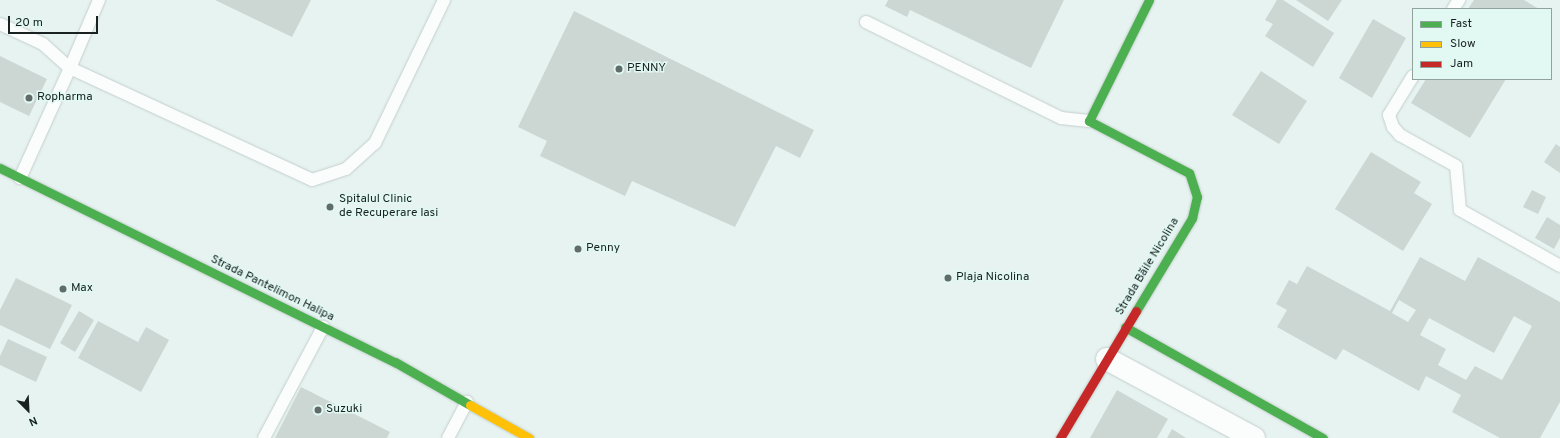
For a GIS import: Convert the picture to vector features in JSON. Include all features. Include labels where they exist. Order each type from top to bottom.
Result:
[{"type":"street","points":[[1089,121],[1149,0]]},
{"type":"street","name":"Strada Băile Nicolina","points":[[1060,438],[1125,327],[1192,218],[1197,197],[1189,173],[1089,121]]},
{"type":"street","name":"Strada Pantelimon Halipa","points":[[0,168],[323,328],[395,362],[529,438]]},
{"type":"street","points":[[1125,327],[1323,438]]},
{"type":"street","points":[[1106,359],[1254,438]]},
{"type":"lane","points":[[20,178],[99,0]]},
{"type":"lane","points":[[0,24],[43,44],[70,68],[312,180],[346,169],[374,143],[444,0]]},
{"type":"lane","points":[[866,22],[1061,118],[1089,121]]},
{"type":"lane","points":[[1412,78],[1389,116],[1393,127],[1400,135],[1456,166],[1460,210],[1560,266]]},
{"type":"lane","points":[[264,438],[323,328]]},
{"type":"lane","points":[[448,438],[467,402]]},
{"type":"building","points":[[215,0],[311,0],[292,37]]},
{"type":"building","points":[[888,0],[1064,0],[1031,68],[910,10],[907,17],[885,6]]},
{"type":"building","points":[[1277,0],[1283,0],[1334,33],[1313,67],[1265,36],[1273,24],[1265,20]]},
{"type":"building","points":[[1296,0],[1342,0],[1328,21]]},
{"type":"building","points":[[1474,0],[1524,0],[1537,8],[1469,8]]},
{"type":"building","name":"PENNY","points":[[574,11],[814,130],[800,158],[776,146],[735,227],[632,181],[625,196],[540,156],[547,141],[518,127]]},
{"type":"building","points":[[1373,19],[1406,38],[1372,98],[1339,78]]},
{"type":"building","points":[[0,56],[47,79],[29,116],[0,102]]},
{"type":"building","points":[[1261,71],[1307,101],[1279,144],[1232,115]]},
{"type":"building","points":[[1425,80],[1505,80],[1470,138],[1411,103]]},
{"type":"building","points":[[1556,144],[1560,147],[1560,173],[1544,162]]},
{"type":"building","points":[[1371,152],[1421,182],[1414,193],[1432,204],[1403,251],[1335,209]]},
{"type":"building","points":[[1532,190],[1546,197],[1538,214],[1523,207]]},
{"type":"building","points":[[1547,217],[1560,225],[1560,238],[1554,249],[1535,238]]},
{"type":"building","points":[[1420,257],[1465,281],[1478,257],[1560,302],[1560,402],[1540,438],[1500,438],[1452,412],[1461,395],[1426,376],[1419,391],[1343,349],[1336,360],[1277,327],[1287,310],[1276,304],[1289,280],[1297,284],[1307,266],[1390,311]],"holes":[[[1399,300],[1416,310],[1408,322],[1392,313]],[[1514,316],[1532,326],[1502,380],[1475,366],[1466,380],[1438,365],[1446,349],[1420,335],[1429,318],[1494,353]]]},
{"type":"building","points":[[16,278],[72,305],[50,349],[0,325],[0,310]]},
{"type":"building","points":[[79,311],[94,320],[75,352],[60,343]]},
{"type":"building","points":[[98,321],[138,342],[146,327],[169,340],[141,392],[78,358]]},
{"type":"building","points":[[8,339],[47,357],[36,382],[0,365],[0,356]]},
{"type":"building","name":"Suzuki","points":[[301,387],[390,432],[387,438],[275,438]]},
{"type":"building","points":[[1117,390],[1168,419],[1157,438],[1090,438]]},
{"type":"building","points":[[1172,429],[1186,438],[1167,438]]},
{"type":"traffic: fast","points":[[1136,311],[1192,218],[1197,197],[1189,173],[1089,121],[1149,0]]},
{"type":"traffic: fast","points":[[0,168],[395,362],[470,405]]},
{"type":"traffic: fast","points":[[1125,327],[1323,438]]},
{"type":"traffic: slow","points":[[470,405],[529,438]]},
{"type":"traffic: jam","points":[[1060,438],[1136,311]]},
{"type":"place","name":"PENNY","points":[[619,69]]},
{"type":"place","name":"Ropharma","points":[[29,98]]},
{"type":"place","name":"Spitalul Clinic de Recuperare Iasi","points":[[330,207]]},
{"type":"place","name":"Penny","points":[[578,249]]},
{"type":"place","name":"Plaja Nicolina","points":[[948,278]]},
{"type":"place","name":"Max","points":[[63,289]]},
{"type":"place","name":"Suzuki","points":[[318,410]]}]
